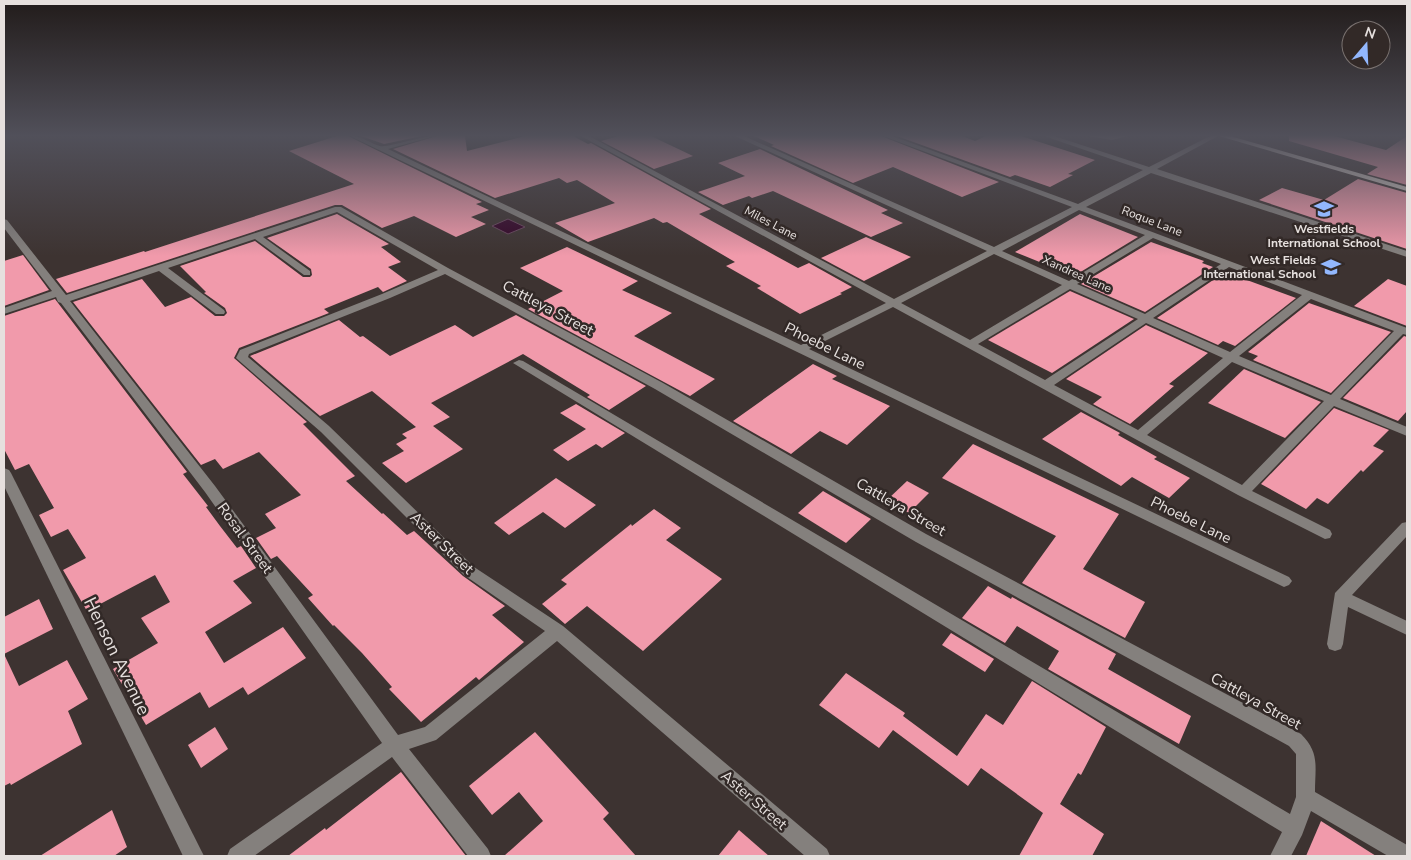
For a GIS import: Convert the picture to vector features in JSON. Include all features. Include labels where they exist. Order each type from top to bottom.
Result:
[{"type":"main road","points":[[1362,176],[1407,189]]},
{"type":"street","name":"Phoebe Lane","points":[[437,176],[1284,581]]},
{"type":"street","name":"Miles Lane","points":[[658,176],[1243,492],[1325,534]]},
{"type":"street","name":"Xandrea Lane","points":[[827,176],[1144,318],[1407,432]]},
{"type":"street","name":"Roque Lane","points":[[995,176],[1404,331]]},
{"type":"street","points":[[799,350],[1140,176]]},
{"type":"street","points":[[1171,176],[1407,254]]},
{"type":"street","name":"Cattleya Street","points":[[256,236],[338,209],[445,270],[659,386],[921,538],[1295,740],[1305,751],[1306,797]]},
{"type":"street","name":"Rosal Street","points":[[4,222],[59,297],[210,489],[394,745],[481,856]]},
{"type":"street","points":[[971,344],[1152,234]]},
{"type":"street","points":[[4,312],[161,268],[256,236],[307,273]]},
{"type":"street","points":[[1045,385],[1228,264]]},
{"type":"street","points":[[161,268],[220,312]]},
{"type":"street","name":"Aster Street","points":[[445,270],[386,296],[262,344],[244,352],[242,358],[325,429],[468,571],[557,631],[820,856]]},
{"type":"street","points":[[1139,435],[1231,356],[1309,295]]},
{"type":"street","points":[[1243,492],[1404,331]]},
{"type":"street","points":[[519,363],[1295,828]]},
{"type":"street","name":"Henson Avenue","points":[[4,473],[194,856]]},
{"type":"street","points":[[1335,644],[1341,597],[1407,527]]},
{"type":"street","points":[[1341,597],[1407,628]]},
{"type":"street","points":[[237,856],[394,745],[430,734],[557,631]]},
{"type":"street","points":[[1280,856],[1295,828],[1306,797],[1407,856]]},
{"type":"shaded area","points":[[508,219],[525,227],[508,234],[492,226]]},
{"type":"building","points":[[339,176],[429,176],[482,202],[476,204],[489,210],[471,217],[486,224],[456,237],[414,216],[382,228],[342,205],[335,205],[67,293],[56,279],[145,252],[354,184]]},
{"type":"building","points":[[449,176],[651,176],[711,209],[699,214],[798,268],[809,263],[852,287],[840,293],[842,294],[800,314],[757,288],[761,286],[726,266],[735,262],[667,222],[663,223],[654,218],[588,242],[555,223],[615,203],[577,180],[567,183],[559,178],[495,198]]},
{"type":"building","points":[[745,176],[817,176],[888,210],[881,213],[903,223],[871,237],[773,191],[752,198],[749,196],[723,205],[698,192]]},
{"type":"building","points":[[838,176],[870,176],[853,183]]},
{"type":"building","points":[[914,176],[984,176],[999,182],[962,197]]},
{"type":"building","points":[[1018,176],[1071,176],[1050,187]]},
{"type":"building","points":[[1375,176],[1407,176],[1407,185]]},
{"type":"building","points":[[1358,179],[1407,193],[1407,249],[1259,200],[1282,188],[1324,200]]},
{"type":"building","points":[[337,214],[389,244],[381,247],[401,262],[388,267],[407,281],[383,292],[378,287],[324,309],[329,313],[239,348],[234,358],[307,422],[303,424],[355,476],[346,481],[382,514],[407,535],[414,531],[463,576],[505,606],[492,615],[524,642],[479,680],[476,677],[421,722],[389,689],[392,687],[362,653],[333,626],[308,598],[313,595],[277,556],[271,559],[256,538],[276,528],[265,514],[301,495],[259,452],[223,469],[215,459],[201,465],[73,302],[142,279],[165,307],[191,297],[215,316],[224,316],[227,313],[225,308],[204,293],[206,292],[180,266],[255,241],[303,277],[310,277],[312,275],[311,269],[267,238]]},
{"type":"building","points":[[1080,214],[1138,237],[1074,276],[1015,252]]},
{"type":"building","points":[[866,237],[911,257],[864,281],[821,258]]},
{"type":"building","points":[[1151,242],[1204,261],[1202,263],[1213,267],[1145,312],[1081,284]]},
{"type":"building","points":[[567,247],[638,281],[622,290],[672,313],[634,336],[715,379],[690,396],[528,309],[563,291],[520,268]]},
{"type":"building","points":[[23,255],[49,290],[4,306],[4,261]]},
{"type":"building","points":[[1225,272],[1296,298],[1235,346],[1223,341],[1218,345],[1157,318]]},
{"type":"building","points":[[1388,279],[1407,286],[1407,326],[1354,306]]},
{"type":"building","points":[[1070,291],[1134,319],[1052,373],[988,340]]},
{"type":"building","points":[[55,299],[187,472],[183,474],[208,506],[206,507],[220,526],[237,548],[241,546],[256,568],[233,581],[252,603],[205,632],[224,663],[283,627],[306,658],[248,695],[243,687],[209,708],[200,692],[146,725],[113,669],[158,643],[141,618],[170,602],[155,575],[87,611],[63,570],[86,558],[68,529],[51,537],[39,515],[54,508],[29,464],[15,470],[4,449],[4,316]]},
{"type":"building","points":[[1309,303],[1391,332],[1331,393],[1253,360],[1258,356],[1248,352]]},
{"type":"building","points":[[516,315],[646,386],[609,410],[587,397],[590,395],[523,354],[431,403],[450,417],[433,426],[463,449],[406,483],[382,463],[404,451],[396,444],[407,438],[402,434],[416,427],[372,391],[320,416],[250,356],[339,320],[360,337],[363,336],[390,356],[455,325],[473,337]]},
{"type":"building","points":[[1146,325],[1208,353],[1169,384],[1174,386],[1130,424],[1093,404],[1102,397],[1066,379]]},
{"type":"building","points":[[1404,336],[1407,337],[1407,411],[1398,421],[1343,398]]},
{"type":"building","points":[[813,364],[837,376],[832,379],[890,406],[847,445],[820,431],[791,454],[733,421]]},
{"type":"building","points":[[1244,369],[1321,402],[1285,438],[1208,403]]},
{"type":"building","points":[[576,404],[625,433],[602,448],[596,444],[568,461],[553,450],[586,429],[560,413]]},
{"type":"building","points":[[1334,408],[1389,430],[1373,446],[1384,451],[1363,472],[1361,470],[1328,504],[1317,498],[1306,509],[1261,484]]},
{"type":"building","points":[[1081,412],[1120,433],[1118,435],[1157,457],[1154,459],[1190,478],[1169,498],[1132,477],[1121,486],[1042,439]]},
{"type":"building","points":[[973,444],[1119,514],[1083,569],[1145,602],[1125,638],[1022,583],[1056,536],[942,478]]},
{"type":"building","points":[[556,478],[596,505],[565,528],[543,512],[509,535],[494,523]]},
{"type":"building","points":[[907,481],[929,493],[909,513],[887,500]]},
{"type":"building","points":[[823,491],[871,519],[846,543],[798,513]]},
{"type":"building","points":[[654,509],[681,528],[666,540],[722,579],[643,651],[587,606],[565,624],[542,604],[567,584],[561,580],[631,524],[632,526]]},
{"type":"building","points":[[988,586],[1011,599],[1012,597],[1116,654],[1108,669],[1191,716],[1179,744],[1048,669],[1059,651],[1017,626],[1005,643],[962,618]]},
{"type":"building","points":[[39,599],[53,629],[4,654],[4,617]]},
{"type":"building","points":[[951,633],[994,659],[985,672],[942,645]]},
{"type":"building","points":[[4,654],[19,686],[67,660],[88,699],[68,711],[82,744],[11,785],[10,783],[4,786]]},
{"type":"building","points":[[846,673],[905,713],[903,716],[957,756],[986,714],[1003,725],[1032,681],[1106,727],[1081,775],[1078,773],[1060,804],[1104,834],[1092,856],[1019,856],[1043,813],[981,768],[968,786],[893,730],[879,748],[819,705]]},
{"type":"building","points":[[215,727],[228,749],[201,768],[188,745]]},
{"type":"building","points":[[535,732],[609,813],[603,819],[636,856],[504,856],[543,821],[519,792],[492,815],[469,786]]},
{"type":"building","points":[[401,772],[466,856],[288,856],[325,828],[326,830]]},
{"type":"building","points":[[112,810],[127,847],[114,856],[40,856]]},
{"type":"building","points":[[1321,821],[1376,856],[1306,856]]},
{"type":"building","points":[[739,830],[769,856],[718,856]]},
{"type":"place","name":"Westfields International School","points":[[1324,209]]},
{"type":"place","name":"West Fields International School","points":[[1331,267]]}]
